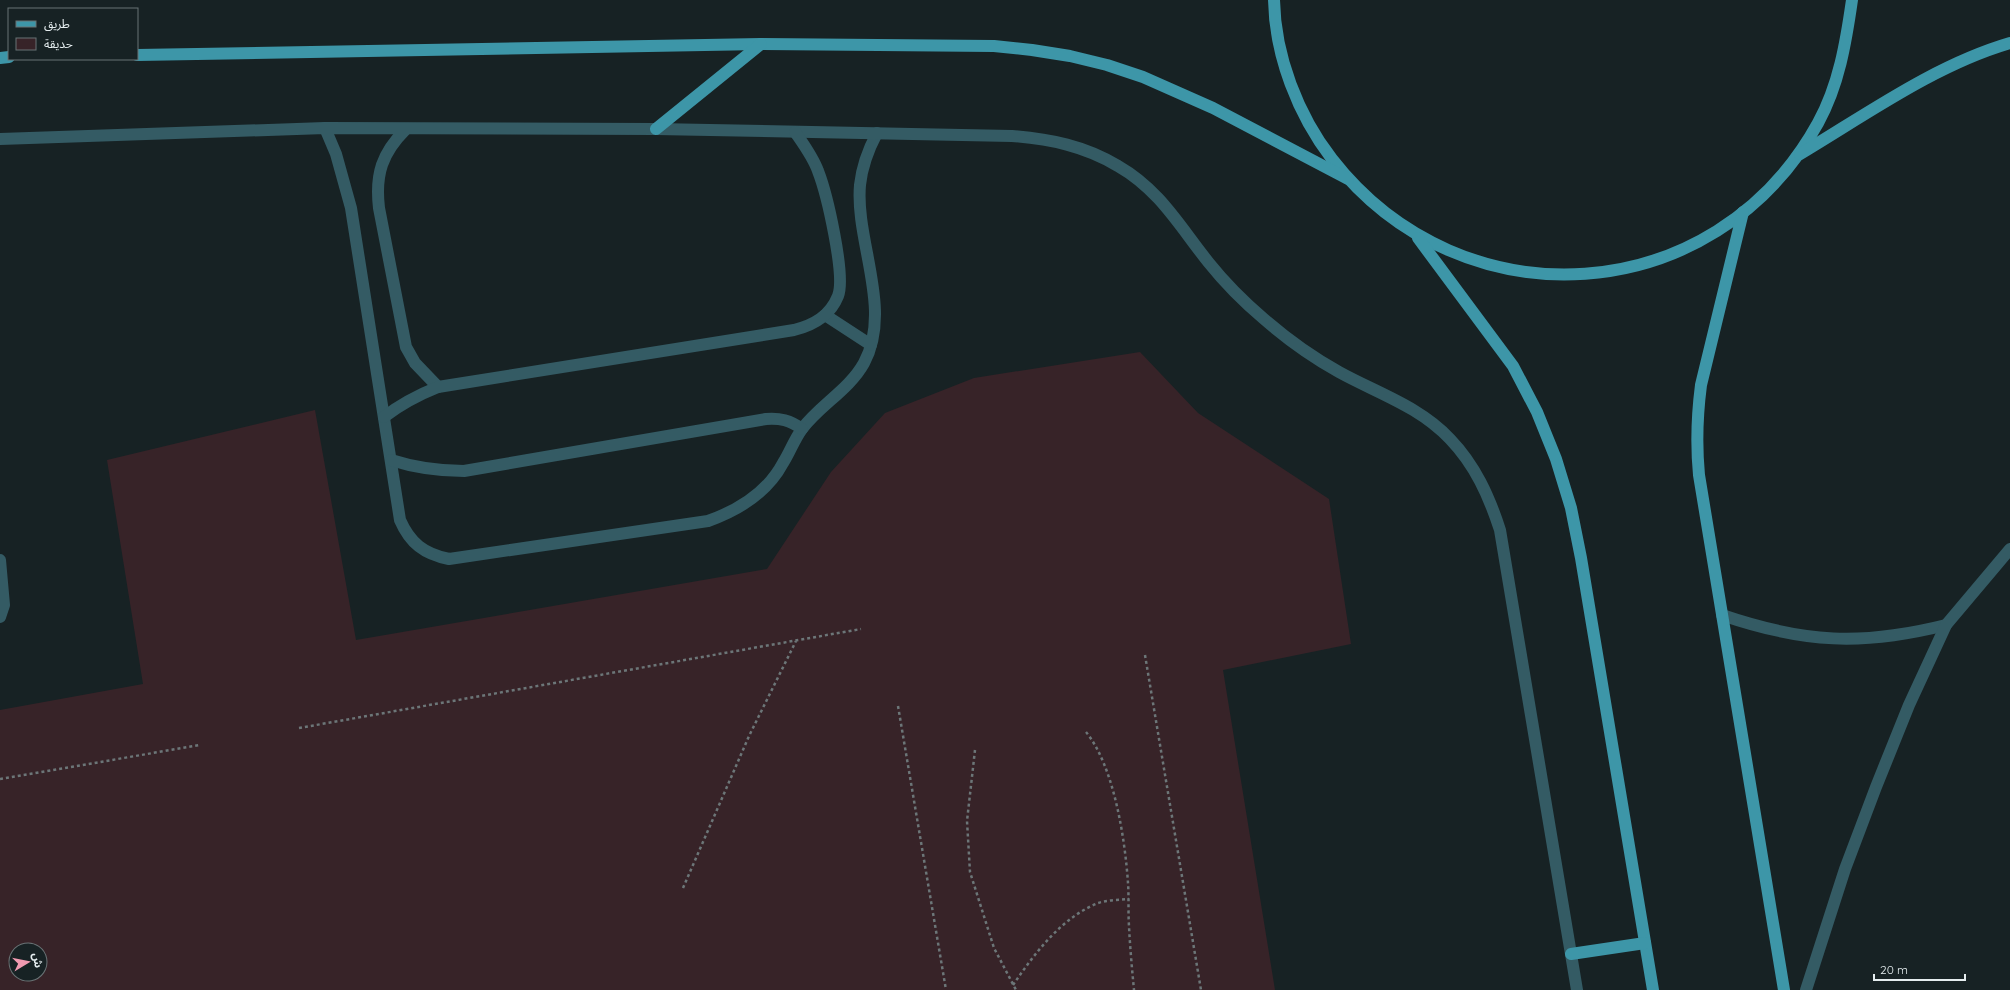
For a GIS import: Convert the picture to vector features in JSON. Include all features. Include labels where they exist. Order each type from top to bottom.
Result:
[{"type":"main road","points":[[1274,0],[1274,14],[1283,60],[1299,105],[1320,144],[1348,179],[1380,210],[1416,235],[1456,255],[1499,268],[1553,275],[1608,272],[1662,258],[1711,234],[1744,212],[1772,185],[1797,155],[1818,122],[1834,86],[1846,43],[1852,0]]},
{"type":"main road","points":[[1797,155],[1948,66],[1980,51],[2010,42]]},
{"type":"main road","points":[[138,55],[761,44],[994,46],[1032,50],[1077,58],[1121,70],[1179,91],[1348,179]]},
{"type":"main road","points":[[656,129],[761,44]]},
{"type":"main road","points":[[1744,212],[1702,385],[1697,415],[1696,444],[1699,474],[1784,990]]},
{"type":"main road","points":[[1416,235],[1513,366],[1537,412],[1556,459],[1571,508],[1581,558],[1653,990]]},
{"type":"main road","points":[[1571,954],[1645,943]]},
{"type":"street","points":[[325,128],[339,161],[352,208],[400,520],[414,543],[424,551],[449,559],[692,524],[723,516],[738,509],[763,489],[783,464],[791,446],[802,429],[814,415],[853,380],[864,363],[871,344],[875,325],[875,305],[861,205],[860,186],[866,156],[877,134]]},
{"type":"street","points":[[0,140],[325,128],[656,129],[795,132],[1040,138],[1080,148],[1118,166],[1156,194],[1172,212],[1214,268],[1235,292],[1264,319],[1300,347],[1339,372],[1405,404],[1429,420],[1449,438],[1468,460],[1481,482],[1492,505],[1500,530],[1577,990]]},
{"type":"street","points":[[406,129],[394,141],[385,156],[379,173],[377,191],[379,208],[406,347],[415,363],[438,387]]},
{"type":"street","points":[[384,417],[401,404],[419,394],[438,387],[794,330],[816,322],[826,315],[838,296],[841,273],[818,171],[808,150],[795,132]]},
{"type":"street","points":[[826,315],[871,344]]},
{"type":"street","points":[[391,460],[415,468],[439,471],[464,471],[766,419],[785,419],[802,429]]},
{"type":"street","points":[[1806,990],[1845,869],[1876,787],[1909,705],[1946,625],[2010,549]]},
{"type":"street","points":[[0,562],[4,605],[0,617]]},
{"type":"street","points":[[1722,615],[1753,626],[1784,634],[1849,640],[1882,638],[1914,633],[1946,625]]},
{"type":"path","points":[[298,728],[861,629]]},
{"type":"path","points":[[682,888],[749,736],[796,641]]},
{"type":"path","points":[[1145,656],[1201,990]]},
{"type":"path","points":[[898,706],[946,990]]},
{"type":"path","points":[[1086,732],[1096,744],[1113,791],[1121,824],[1129,899],[1134,990]]},
{"type":"path","points":[[0,779],[200,745]]},
{"type":"path","points":[[975,750],[967,821],[970,872],[994,948],[1016,990]]},
{"type":"path","points":[[1013,985],[1038,949],[1067,922],[1099,903],[1129,899]]},
{"type":"green space","points":[[1140,352],[1198,413],[1329,499],[1351,644],[1223,670],[1275,990],[0,990],[0,710],[143,684],[107,460],[315,410],[356,640],[767,569],[831,472],[885,413],[974,378]]}]
